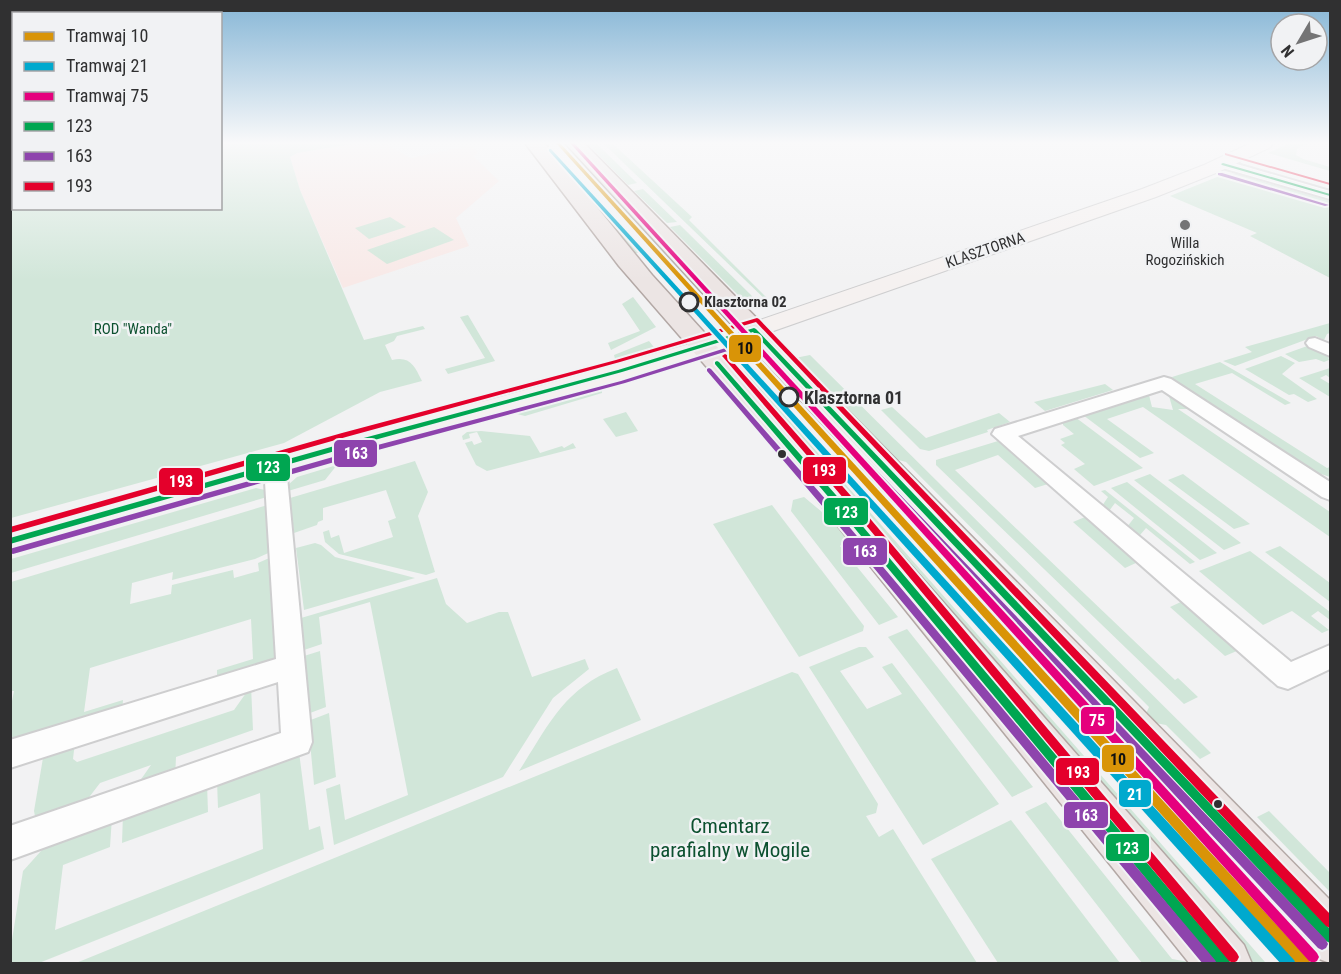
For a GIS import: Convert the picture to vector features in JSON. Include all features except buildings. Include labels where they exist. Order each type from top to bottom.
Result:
[{"type":"main road","points":[[573,188],[626,260],[780,435],[1224,963]]},
{"type":"main road","points":[[618,188],[1330,937]]},
{"type":"street","name":"KLASZTORNA","points":[[10,542],[702,348],[1163,188]]},
{"type":"street","points":[[1307,188],[1330,195]]},
{"type":"street","points":[[1329,490],[1164,383],[1002,434],[1288,677],[1330,656]]},
{"type":"street","points":[[10,843],[297,742],[275,466]]},
{"type":"street","points":[[10,754],[291,666]]},
{"type":"shaded area","points":[[490,188],[456,218],[469,246],[343,288],[300,190]]},
{"type":"green space","name":"ROD \"Wanda\"","points":[[11,188],[12,210],[222,210],[222,188],[300,188],[364,340],[423,326],[425,329],[397,336],[394,341],[385,345],[392,360],[403,359],[411,363],[422,381],[380,392],[284,443],[11,518]]},
{"type":"green space","points":[[582,188],[586,188],[642,252],[632,254]]},
{"type":"green space","points":[[604,188],[609,188],[723,310],[717,311]]},
{"type":"green space","points":[[650,188],[661,188],[692,217],[689,220],[776,307],[774,308]]},
{"type":"green space","points":[[1189,188],[1287,188],[1330,201],[1330,278],[1250,236],[1257,233],[1170,196]]},
{"type":"green space","points":[[643,189],[677,222],[667,223],[634,191]]},
{"type":"green space","points":[[390,217],[406,227],[369,239],[355,228]]},
{"type":"green space","points":[[680,225],[755,301],[746,303],[670,227]]},
{"type":"green space","points":[[434,227],[454,240],[387,264],[367,250]]},
{"type":"green space","points":[[633,297],[656,327],[611,350],[608,343],[640,331],[622,304]]},
{"type":"green space","points":[[468,315],[495,361],[448,374],[445,369],[485,358],[460,317]]},
{"type":"green space","points":[[1330,323],[1330,333],[1324,340],[1316,336],[1235,366],[1223,361],[1252,352],[1245,347]]},
{"type":"green space","points":[[649,341],[657,351],[622,361],[615,359],[614,355]]},
{"type":"green space","points":[[1310,345],[1327,354],[1329,360],[1324,362],[1316,359],[1299,362],[1285,354]]},
{"type":"green space","points":[[810,355],[1211,753],[1200,759],[1166,725],[1150,722],[1144,718],[1149,707],[906,462],[891,458],[795,358]]},
{"type":"green space","points":[[1281,356],[1295,363],[1282,374],[1317,399],[1308,402],[1294,394],[1289,395],[1245,369]]},
{"type":"green space","points":[[1220,362],[1291,403],[1285,405],[1232,373],[1195,384],[1327,468],[1330,467],[1330,477],[1312,471],[1175,383],[1172,377]]},
{"type":"green space","points":[[1330,368],[1330,378],[1326,375],[1320,378],[1330,384],[1330,397],[1299,378]]},
{"type":"green space","points":[[746,371],[1268,963],[1249,963],[739,373]]},
{"type":"green space","points":[[1105,384],[1113,390],[1045,411],[1034,402]]},
{"type":"green space","points":[[596,388],[602,390],[602,393],[525,416],[517,414],[522,410]]},
{"type":"green space","points":[[1149,395],[1152,407],[1173,410],[1169,396],[1193,409],[1178,409],[1330,512],[1330,537],[1143,407],[1107,419],[1154,453],[1140,458],[1083,415]]},
{"type":"green space","points":[[892,407],[926,438],[999,413],[1010,422],[987,430],[988,432],[929,451],[920,449],[881,410]]},
{"type":"green space","points":[[626,412],[638,431],[616,437],[603,419]]},
{"type":"green space","points":[[1075,417],[1143,468],[1094,486],[1074,469],[1085,464],[1061,445],[1065,443],[1060,439],[1074,434],[1063,425],[1063,421]]},
{"type":"green space","points":[[481,431],[530,436],[540,453],[562,446],[564,448],[573,443],[576,448],[487,471],[476,465],[465,443],[472,441],[474,445],[482,442],[477,432],[469,434],[470,438],[463,440],[462,436],[467,432]]},
{"type":"green space","points":[[998,441],[1048,484],[1035,488],[998,455],[955,470],[1175,680],[1178,678],[1198,697],[1184,704],[936,465],[936,460]]},
{"type":"green space","points":[[415,461],[428,492],[418,516],[435,572],[426,575],[339,554],[325,542],[323,532],[329,530],[331,538],[339,535],[344,553],[393,537],[388,521],[396,518],[386,490],[323,508],[323,520],[317,525],[294,533],[290,498]]},
{"type":"green space","points":[[866,463],[1308,938],[1297,945],[858,465]]},
{"type":"green space","points":[[337,465],[325,480],[288,491],[288,485],[297,477]]},
{"type":"green space","points":[[1150,474],[1241,543],[1224,550],[1134,480]]},
{"type":"green space","points":[[1183,474],[1250,524],[1234,529],[1168,480]]},
{"type":"green space","points":[[1127,482],[1217,553],[1200,560],[1111,488]]},
{"type":"green space","points":[[256,488],[265,490],[267,497],[11,573],[11,559]]},
{"type":"green space","points":[[1105,490],[1195,562],[1190,564],[1146,528],[1140,535],[1127,527],[1134,518],[1115,503],[1109,511],[1102,506],[1108,497],[1101,491]]},
{"type":"green space","points":[[804,497],[834,522],[847,539],[840,546],[898,617],[879,625],[791,511],[793,500]]},
{"type":"green space","points":[[271,504],[275,550],[255,559],[172,580],[173,572],[132,583],[130,604],[171,594],[172,585],[233,570],[234,578],[259,571],[258,563],[276,555],[281,654],[272,664],[217,683],[217,670],[253,659],[251,619],[90,668],[84,712],[123,700],[122,713],[11,748],[11,706],[14,691],[11,691],[11,582]]},
{"type":"green space","points":[[772,505],[864,626],[863,631],[799,657],[713,524]]},
{"type":"green space","points":[[1085,517],[1138,562],[1125,568],[1073,522]]},
{"type":"green space","points":[[315,543],[321,545],[335,557],[415,578],[304,610],[296,548]]},
{"type":"green space","points":[[1280,546],[1330,583],[1330,602],[1265,552]]},
{"type":"green space","points":[[1250,551],[1330,612],[1330,620],[1318,611],[1311,616],[1329,630],[1322,633],[1292,611],[1263,625],[1199,571]]},
{"type":"green space","points":[[437,578],[446,604],[467,623],[499,612],[508,612],[532,677],[585,659],[589,669],[553,698],[503,777],[334,845],[326,789],[340,784],[345,820],[408,795],[370,602],[319,617],[322,644],[304,650],[301,618]]},
{"type":"green space","points":[[1183,601],[1239,650],[1225,656],[1170,607]]},
{"type":"green space","points":[[907,629],[1033,787],[1012,797],[888,637]]},
{"type":"green space","points":[[859,647],[866,647],[874,657],[840,671],[867,709],[902,694],[882,667],[892,663],[999,804],[923,845],[809,667]]},
{"type":"green space","points":[[320,651],[326,707],[310,713],[304,656]]},
{"type":"green space","points":[[617,668],[641,720],[519,771],[549,724],[570,698],[583,686]]},
{"type":"green space","name":"Cmentarz parafialny w Mogile","points":[[792,672],[798,674],[878,804],[876,813],[866,816],[879,837],[893,829],[977,963],[76,963]]},
{"type":"green space","points":[[251,686],[253,730],[176,757],[175,780],[130,795],[151,765],[100,783],[77,813],[37,827],[34,811],[44,752],[75,742],[73,759],[77,762],[234,710]]},
{"type":"green space","points":[[329,713],[336,777],[314,785],[308,721]]},
{"type":"green space","points":[[299,752],[309,830],[320,826],[324,849],[39,963],[11,964],[11,946],[23,871],[41,851],[62,835],[112,817],[110,847],[63,865],[55,930],[263,849],[260,793],[218,808],[217,781]]},
{"type":"green space","points":[[207,784],[208,812],[122,843],[123,814]]},
{"type":"green space","points":[[1046,802],[1172,959],[1195,963],[1142,963],[1025,812]]},
{"type":"green space","points":[[1269,811],[1330,873],[1330,892],[1257,817]]},
{"type":"green space","points":[[1011,820],[1120,963],[998,963],[931,859]]},
{"type":"tram line","name":"21","points":[[585,188],[1290,964]]},
{"type":"tram line","name":"10","points":[[599,188],[1305,964]]},
{"type":"tram line","name":"75","points":[[613,188],[1313,957]]},
{"type":"transit line","name":"163","points":[[1270,188],[1327,205]]},
{"type":"transit line","name":"123","points":[[1307,188],[1330,195]]},
{"type":"transit line","name":"193","points":[[10,530],[344,435],[618,361],[757,320],[1330,922]]},
{"type":"transit line","name":"123","points":[[10,541],[347,445],[620,371],[754,330],[1330,937]]},
{"type":"transit line","name":"163","points":[[13,551],[350,455],[623,382],[751,342],[1322,944]]},
{"type":"transit line","name":"193","points":[[725,356],[848,498],[1233,957]]},
{"type":"transit line","name":"123","points":[[717,363],[840,505],[1225,964]]},
{"type":"transit line","name":"163","points":[[709,370],[832,512],[1211,964]]},
{"type":"place","name":"Willa Rogozińskich","points":[[1185,225]]},
{"type":"place","name":"Klasztorna 02","points":[[689,302]]},
{"type":"place","name":"Klasztorna 01","points":[[789,397]]}]
